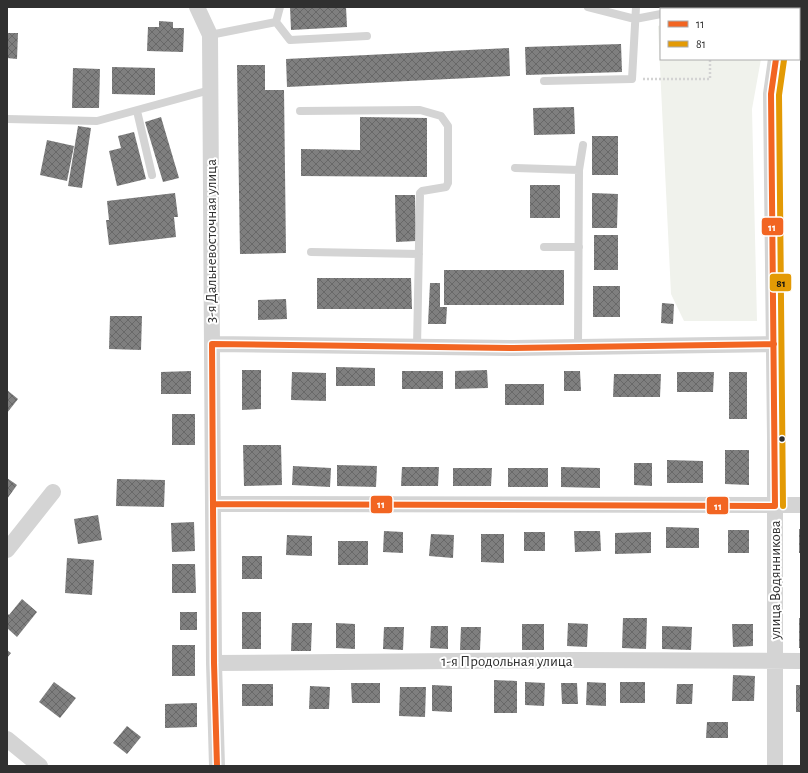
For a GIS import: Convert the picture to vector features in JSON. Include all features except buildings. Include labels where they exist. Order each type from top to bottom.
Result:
[{"type":"street","name":"3-я Дальневосточная улица","points":[[197,7],[210,34],[214,663],[217,766]]},
{"type":"street","name":"улица Водянникова","points":[[775,766],[775,506],[771,94],[776,60]]},
{"type":"street","points":[[212,344],[513,348],[774,344]]},
{"type":"street","points":[[7,550],[53,492]]},
{"type":"street","points":[[213,504],[801,505]]},
{"type":"street","name":"1-я Продольная улица","points":[[214,663],[565,660],[801,661]]},
{"type":"street","points":[[7,738],[40,766]]},
{"type":"lane","points":[[276,22],[280,7]]},
{"type":"lane","points":[[588,7],[635,19],[660,14]]},
{"type":"lane","points":[[544,81],[632,79],[636,7]]},
{"type":"lane","points":[[210,34],[276,22]]},
{"type":"lane","points":[[276,22],[290,40],[367,36]]},
{"type":"lane","points":[[7,119],[97,121],[210,90]]},
{"type":"lane","points":[[300,111],[420,110],[441,116],[448,126],[448,183],[446,187],[422,191],[420,193],[417,347]]},
{"type":"lane","points":[[137,111],[152,175]]},
{"type":"lane","points":[[578,346],[579,170],[583,145]]},
{"type":"lane","points":[[515,168],[579,170]]},
{"type":"lane","points":[[544,247],[578,247]]},
{"type":"lane","points":[[311,252],[419,254]]},
{"type":"path","points":[[632,79],[710,79],[710,60]]},
{"type":"shaded area","points":[[660,25],[660,60],[761,60],[752,109],[757,321],[684,321],[671,294],[658,26]]},
{"type":"transit line","name":"11","points":[[213,504],[775,506],[771,94],[776,60]]},
{"type":"transit line","name":"81","points":[[783,506],[779,95],[784,60]]},
{"type":"transit line","name":"11","points":[[217,766],[214,663],[212,344],[513,348],[774,344]]}]
